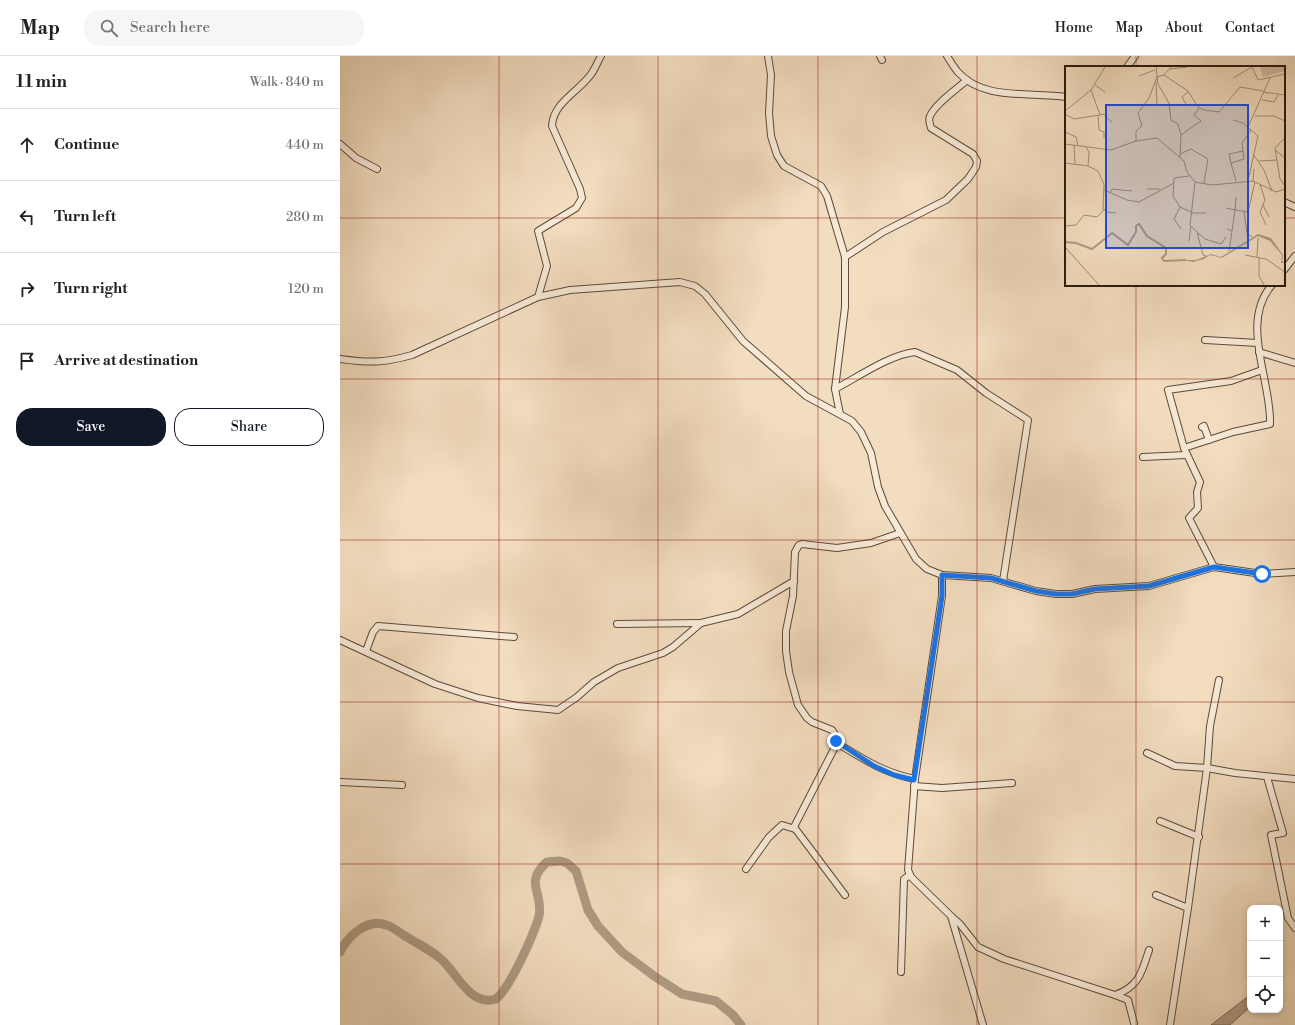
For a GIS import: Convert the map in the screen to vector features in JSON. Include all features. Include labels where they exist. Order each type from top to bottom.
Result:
[{"type":"street","points":[[538,296],[547,266],[538,231],[576,208],[582,198],[580,190],[552,126],[552,120],[554,113],[592,73],[601,56]]},
{"type":"street","points":[[768,56],[771,75],[769,113],[772,136],[777,155],[784,166],[821,186],[827,196],[845,257],[845,307],[835,389],[840,414]]},
{"type":"street","points":[[947,56],[958,72],[967,80],[985,88],[1000,92],[1065,97]]},
{"type":"street","points":[[1128,66],[1135,56]]},
{"type":"street","points":[[845,257],[882,232],[946,200],[958,190],[976,167],[977,161],[973,154],[931,128],[929,122],[930,116],[937,108],[967,80]]},
{"type":"street","points":[[340,144],[356,158],[377,170]]},
{"type":"street","points":[[1285,202],[1295,207]]},
{"type":"street","points":[[1285,269],[1295,256]]},
{"type":"street","points":[[340,359],[373,363],[393,361],[412,355],[538,296],[570,290],[680,282],[695,286],[705,294],[743,341],[806,396],[852,421],[862,432],[867,442],[878,488],[885,506],[916,559],[927,569],[942,575],[1003,581],[1036,591],[1056,594],[1072,594],[1095,589],[1149,586],[1214,567],[1262,574],[1295,572]]},
{"type":"street","points":[[1143,457],[1185,452],[1209,440],[1270,424],[1268,401],[1258,343],[1259,312],[1264,297],[1271,286]]},
{"type":"street","points":[[1205,340],[1258,343]]},
{"type":"street","points":[[835,389],[883,364],[907,353],[914,352],[957,370],[986,393],[1028,420],[1003,581]]},
{"type":"street","points":[[1259,352],[1295,363]]},
{"type":"street","points":[[1214,567],[1189,518],[1198,508],[1197,492],[1200,482],[1185,452],[1168,390],[1231,382],[1262,370]]},
{"type":"street","points":[[1202,427],[1204,426],[1209,440]]},
{"type":"street","points":[[794,829],[796,822],[837,743],[835,733],[812,722],[798,705],[789,672],[786,651],[786,631],[793,596],[796,552],[798,545],[837,548],[871,543],[900,533]]},
{"type":"street","points":[[942,575],[942,596],[914,783],[908,870],[910,875],[960,924],[978,947],[1004,959],[1128,1000],[1134,1023]]},
{"type":"street","points":[[617,624],[701,623],[738,614],[794,581]]},
{"type":"street","points":[[340,640],[428,680],[478,698],[517,706],[558,710],[578,697],[594,682],[618,668],[663,653],[673,647],[701,623]]},
{"type":"street","points":[[366,651],[373,632],[378,626],[514,638]]},
{"type":"street","points":[[1170,1025],[1199,837],[1210,726],[1219,680]]},
{"type":"street","points":[[837,743],[881,769],[914,783],[942,788],[1012,783]]},
{"type":"street","points":[[1147,753],[1176,766],[1207,768],[1267,777],[1295,779]]},
{"type":"street","points":[[1267,777],[1283,833],[1271,835],[1288,918],[1295,928]]},
{"type":"street","points":[[340,782],[402,785]]},
{"type":"street","points":[[1160,821],[1199,837]]},
{"type":"street","points":[[746,869],[770,837],[782,825],[794,829],[845,895]]},
{"type":"street","points":[[902,972],[904,880],[910,875]]},
{"type":"street","points":[[1156,895],[1188,908]]},
{"type":"street","points":[[951,916],[983,1025]]},
{"type":"street","points":[[1115,995],[1124,992],[1135,984],[1142,973],[1149,950]]},
{"type":"shaded area","points":[[1247,997],[1247,1010],[1230,1025],[1211,1025]]},
{"type":"waterway","points":[[340,952],[348,940],[365,926],[379,923],[386,925],[395,929],[441,959],[471,994],[487,1000],[496,999],[502,993],[514,973],[527,947],[539,916],[540,908],[535,882],[536,876],[547,862],[560,861],[567,863],[576,871],[588,910],[598,926],[622,952],[654,976],[682,994],[716,1001],[733,1015],[741,1025]]},
{"type":"route","points":[[836,741],[874,766],[894,775],[914,780],[942,596],[942,575],[991,578],[1036,591],[1056,594],[1072,594],[1095,589],[1149,586],[1167,582],[1201,569],[1214,567],[1262,574]]}]
